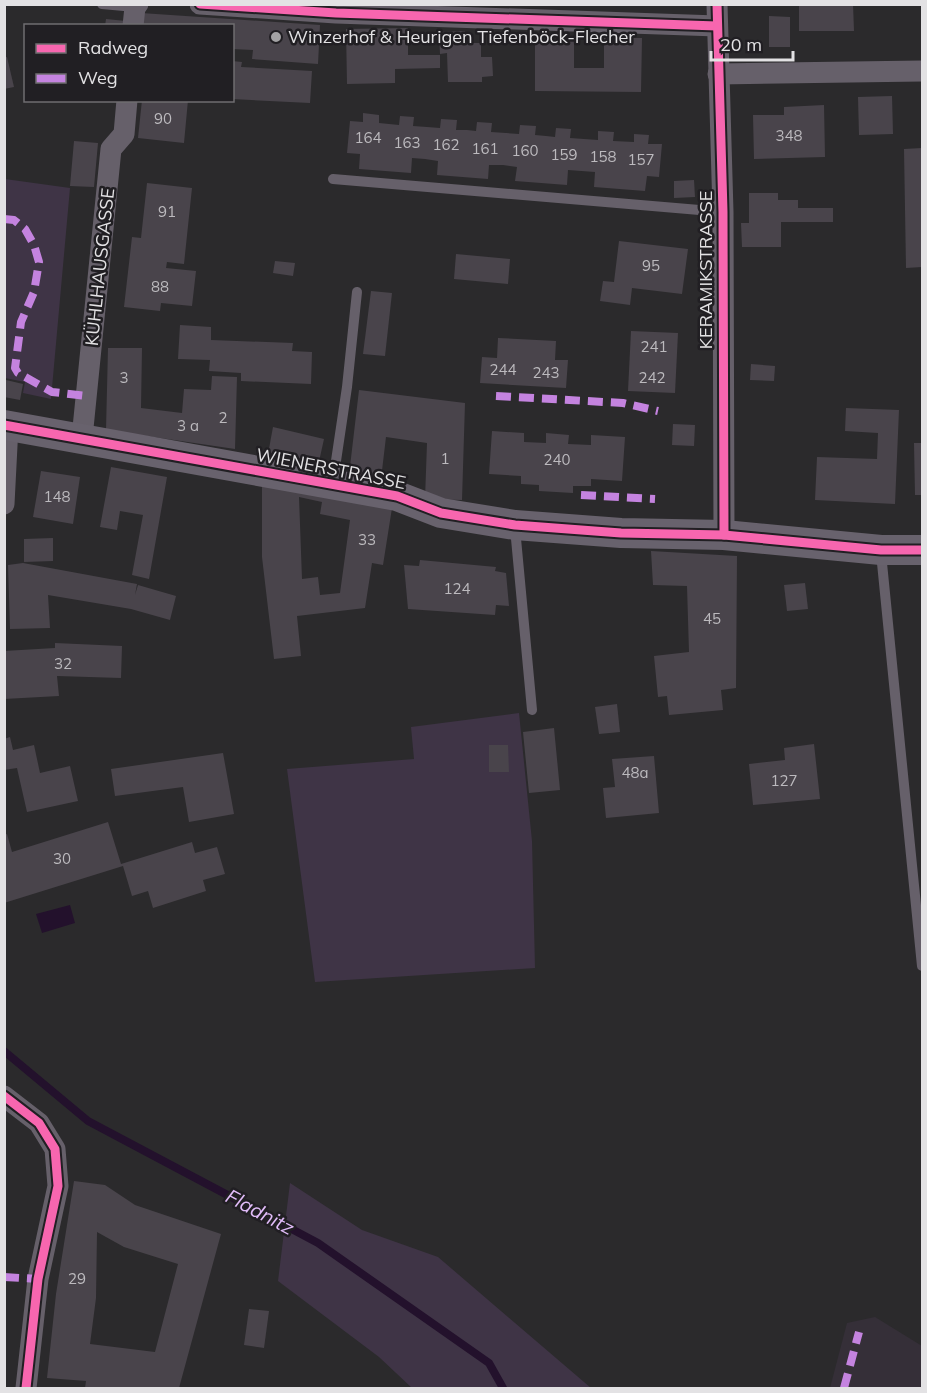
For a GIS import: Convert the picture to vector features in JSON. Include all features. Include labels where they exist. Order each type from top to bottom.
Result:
[{"type":"street","points":[[200,4],[336,13],[717,15]]},
{"type":"street","name":"KERAMIKSTRASSE","points":[[717,15],[723,212],[724,535]]},
{"type":"street","points":[[718,74],[922,71]]},
{"type":"street","name":"KÜHLHAUSGASSE","points":[[82,438],[111,149],[124,134],[127,102]]},
{"type":"street","points":[[4,504],[6,425]]},
{"type":"street","name":"WIENERSTRASSE","points":[[6,425],[397,496],[441,513],[515,525],[621,533],[724,535],[881,550],[922,550]]},
{"type":"street","points":[[4,1096],[39,1123],[55,1149],[58,1186],[38,1279],[26,1389]]},
{"type":"lane","points":[[102,4],[135,12]]},
{"type":"lane","points":[[333,179],[723,212]]},
{"type":"lane","points":[[333,484],[347,387],[357,292]]},
{"type":"lane","points":[[515,525],[532,710]]},
{"type":"lane","points":[[881,550],[922,966]]},
{"type":"shaded area","points":[[5,179],[70,188],[51,399],[23,393],[25,382],[5,378]]},
{"type":"shaded area","points":[[519,713],[532,841],[535,968],[315,982],[287,769],[414,759],[411,727]]},
{"type":"shaded area","points":[[70,905],[75,923],[42,933],[36,914]]},
{"type":"shaded area","points":[[290,1183],[362,1230],[438,1257],[591,1388],[412,1388],[379,1357],[278,1281]]},
{"type":"shaded area","points":[[875,1317],[922,1346],[922,1388],[830,1388],[847,1323]]},
{"type":"building","points":[[799,4],[853,4],[854,31],[799,31]]},
{"type":"building","name":"Winzerhof & Heurigen Tiefenböck-Flecher","points":[[141,13],[320,25],[318,64],[252,59],[253,50],[234,49],[234,24],[140,24]]},
{"type":"building","points":[[769,16],[790,17],[790,47],[769,47]]},
{"type":"building","points":[[106,19],[126,21],[125,24],[105,24]]},
{"type":"building","points":[[408,28],[408,55],[440,55],[440,68],[395,69],[395,83],[347,84],[346,29]]},
{"type":"building","points":[[465,31],[465,43],[481,43],[481,57],[492,57],[493,76],[482,77],[482,82],[448,82],[447,53],[440,54],[439,32]]},
{"type":"building","points":[[604,38],[642,38],[641,92],[535,91],[535,39],[574,39],[574,68],[604,68]]},
{"type":"building","points":[[7,57],[14,87],[4,89],[4,58]]},
{"type":"building","points":[[234,61],[242,62],[241,67],[312,71],[310,103],[234,99]]},
{"type":"building","points":[[892,96],[893,134],[859,135],[858,97]]},
{"type":"building","points":[[142,102],[188,102],[184,143],[138,138]]},
{"type":"building","points":[[824,105],[825,157],[754,159],[753,115],[784,115],[784,107]]},
{"type":"building","points":[[363,113],[379,115],[379,123],[399,125],[400,116],[414,117],[413,126],[440,128],[441,119],[457,120],[456,130],[476,131],[477,122],[492,123],[491,132],[519,134],[520,125],[536,126],[535,135],[555,137],[556,128],[571,129],[570,138],[598,140],[598,131],[614,132],[613,141],[634,142],[634,134],[649,135],[648,144],[662,144],[659,177],[647,176],[645,191],[594,187],[595,172],[568,170],[567,185],[515,181],[517,167],[503,165],[489,165],[488,179],[437,175],[438,161],[412,158],[411,173],[359,169],[360,154],[347,153],[350,121],[363,122]]},
{"type":"building","points":[[74,141],[98,143],[94,187],[70,186]]},
{"type":"building","points":[[922,148],[922,267],[906,268],[904,149]]},
{"type":"building","points":[[694,180],[695,197],[674,198],[674,181]]},
{"type":"building","points":[[147,183],[192,188],[184,264],[167,262],[166,268],[196,271],[192,306],[161,303],[160,311],[124,307],[132,237],[141,238]]},
{"type":"building","points":[[749,193],[778,193],[778,200],[798,200],[798,208],[833,208],[833,222],[781,222],[781,247],[742,247],[741,223],[749,223]]},
{"type":"building","points":[[619,241],[688,249],[682,294],[632,288],[630,305],[600,301],[603,281],[614,282]]},
{"type":"building","points":[[456,254],[510,259],[508,284],[454,279]]},
{"type":"building","points":[[275,261],[295,263],[293,276],[273,273]]},
{"type":"building","points":[[371,291],[392,293],[385,356],[363,354]]},
{"type":"building","points":[[180,325],[211,327],[211,340],[293,343],[292,351],[312,352],[311,384],[241,381],[241,373],[209,371],[210,360],[178,359]]},
{"type":"building","points":[[631,331],[678,333],[675,393],[628,391]]},
{"type":"building","points":[[498,338],[556,341],[555,360],[568,360],[566,388],[480,383],[482,357],[497,358]]},
{"type":"building","points":[[108,348],[142,348],[141,408],[182,413],[184,389],[211,390],[212,376],[237,377],[235,449],[106,430]]},
{"type":"building","points":[[751,364],[775,366],[774,381],[750,380]]},
{"type":"building","points":[[6,380],[23,384],[20,400],[4,397]]},
{"type":"building","points":[[359,390],[465,403],[462,500],[425,499],[427,443],[386,437],[381,479],[349,475]]},
{"type":"building","points":[[846,408],[899,410],[895,504],[815,500],[817,457],[877,459],[878,433],[845,431]]},
{"type":"building","points":[[673,424],[695,425],[694,446],[672,445]]},
{"type":"building","points":[[273,427],[324,439],[318,466],[268,454]]},
{"type":"building","points":[[492,431],[524,433],[524,442],[546,443],[546,433],[569,435],[568,444],[591,445],[591,435],[625,437],[622,481],[591,479],[591,486],[573,486],[573,493],[539,491],[539,485],[521,484],[521,476],[489,474]]},
{"type":"building","points":[[914,443],[922,443],[922,495],[915,495]]},
{"type":"building","points":[[111,467],[167,477],[149,579],[132,575],[143,515],[120,511],[117,530],[100,527]]},
{"type":"building","points":[[41,471],[80,477],[73,524],[33,517]]},
{"type":"building","points":[[262,482],[392,508],[383,565],[372,563],[365,608],[297,616],[301,656],[274,659],[262,557]],"holes":[[[299,497],[322,502],[320,514],[350,520],[340,593],[320,595],[318,577],[302,579]]]},
{"type":"building","points":[[53,538],[53,561],[24,562],[24,539]]},
{"type":"building","points":[[651,551],[737,556],[736,688],[721,690],[723,710],[669,715],[667,696],[658,697],[654,656],[689,652],[687,586],[653,585]]},
{"type":"building","points":[[420,560],[496,567],[495,571],[506,573],[509,606],[496,605],[495,615],[408,609],[404,565],[419,566]]},
{"type":"building","points":[[23,563],[137,584],[135,595],[138,585],[176,596],[170,620],[131,609],[48,595],[50,628],[10,629],[8,565]]},
{"type":"building","points":[[805,583],[808,609],[787,611],[784,585]]},
{"type":"building","points":[[55,643],[122,646],[121,678],[57,676],[59,696],[4,699],[4,651],[55,648]]},
{"type":"building","points":[[617,704],[620,732],[599,734],[595,707]]},
{"type":"building","points":[[554,728],[560,790],[529,793],[523,732]]},
{"type":"building","points":[[10,737],[13,750],[34,745],[40,773],[70,766],[78,801],[27,812],[17,768],[4,770],[4,739]]},
{"type":"building","points":[[814,744],[820,799],[753,805],[749,764],[785,760],[784,748]]},
{"type":"building","points":[[489,745],[508,745],[509,772],[489,772]]},
{"type":"building","points":[[223,753],[234,814],[189,822],[183,787],[115,796],[111,769]]},
{"type":"building","points":[[654,756],[659,813],[606,818],[603,788],[615,787],[612,759]]},
{"type":"building","points":[[108,822],[121,864],[192,842],[195,853],[217,847],[225,874],[203,880],[206,891],[153,908],[148,891],[132,896],[123,866],[4,903],[4,835],[7,834],[12,852]]},
{"type":"building","points":[[74,1181],[105,1185],[135,1205],[221,1234],[179,1388],[85,1388],[86,1381],[47,1378],[56,1294]],"holes":[[[97,1232],[124,1247],[178,1264],[155,1352],[90,1344],[96,1298]]]},
{"type":"building","points":[[249,1309],[269,1311],[264,1348],[244,1345]]},
{"type":"waterway","name":"Fladnitz","points":[[4,1051],[88,1121],[318,1243],[489,1363],[503,1388]]},
{"type":"marked path","points":[[4,219],[14,220],[25,229],[34,245],[39,262],[34,292],[21,322],[15,368],[18,373],[52,392],[87,396]]},
{"type":"marked path","points":[[496,396],[623,403],[658,411]]},
{"type":"marked path","points":[[581,495],[655,499]]},
{"type":"marked path","points":[[4,1277],[38,1279]]},
{"type":"marked path","points":[[844,1388],[859,1332]]},
{"type":"cycle path","points":[[200,4],[336,13],[717,26]]},
{"type":"cycle path","points":[[717,4],[723,212],[724,535]]},
{"type":"cycle path","points":[[4,425],[397,496],[441,513],[515,525],[621,533],[724,535],[881,550],[922,550]]},
{"type":"cycle path","points":[[4,1096],[39,1123],[55,1149],[58,1186],[38,1279],[26,1388]]},
{"type":"place","name":"Winzerhof & Heurigen Tiefenböck-Flecher","points":[[276,37]]}]
